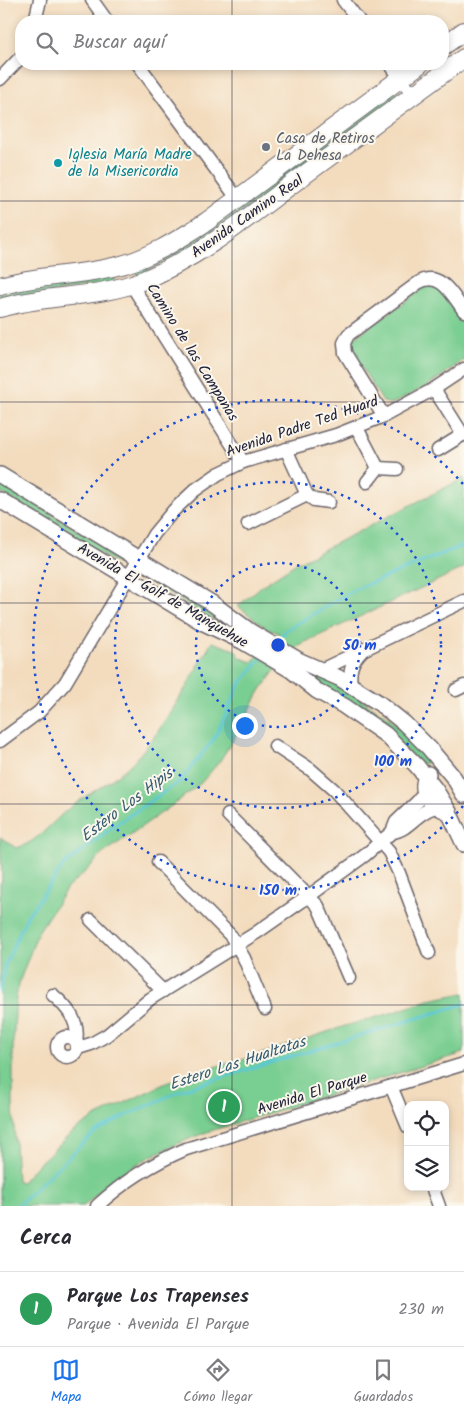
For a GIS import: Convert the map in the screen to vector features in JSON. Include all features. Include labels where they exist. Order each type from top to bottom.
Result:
[{"type":"main road","points":[[449,42],[464,31]]},
{"type":"main road","name":"Avenida Camino Real","points":[[0,308],[32,301],[94,294],[131,284],[168,269],[207,247],[413,95],[462,63]]},
{"type":"main road","name":"Avenida Camino Real","points":[[0,286],[114,267],[178,240],[206,222],[412,70]]},
{"type":"street","points":[[36,15],[40,0]]},
{"type":"street","points":[[92,0],[103,15]]},
{"type":"street","points":[[343,0],[354,15]]},
{"type":"street","points":[[449,50],[462,63]]},
{"type":"street","points":[[0,79],[15,63]]},
{"type":"street","points":[[142,70],[237,198]]},
{"type":"street","points":[[395,70],[413,95]]},
{"type":"street","points":[[384,416],[345,353],[344,343],[348,335],[418,283],[428,279],[433,278],[442,282],[464,311]]},
{"type":"street","name":"Camino de las Campanas","points":[[131,284],[243,462]]},
{"type":"street","name":"Avenida Padre Ted Huard","points":[[0,741],[39,712],[65,683],[138,559],[164,522],[184,500],[206,482],[243,462],[311,443],[356,428],[384,416],[434,389],[464,369]]},
{"type":"street","points":[[434,389],[463,435],[438,450]]},
{"type":"street","points":[[356,428],[378,468]]},
{"type":"street","points":[[286,449],[308,495],[314,500],[329,502]]},
{"type":"street","points":[[378,468],[397,469]]},
{"type":"street","points":[[367,482],[378,468]]},
{"type":"street","name":"Avenida El Golf de Manquehue","points":[[0,475],[213,604],[247,637]]},
{"type":"street","points":[[248,524],[308,495]]},
{"type":"street","name":"Avenida El Golf de Manquehue","points":[[0,500],[202,622],[247,637],[295,666],[317,691],[344,706],[386,735],[443,809],[464,844]]},
{"type":"street","points":[[321,670],[464,601]]},
{"type":"street","points":[[351,686],[352,667],[361,652]]},
{"type":"street","name":"Avenida El Golf de Manquehue","points":[[295,666],[321,670],[378,703],[404,723],[429,748],[454,778],[464,796]]},
{"type":"street","points":[[275,746],[328,785],[345,801],[389,852],[429,953]]},
{"type":"street","points":[[392,832],[398,820],[418,801],[430,774],[437,772],[454,778]]},
{"type":"street","points":[[53,995],[64,1005],[72,1017],[77,1030],[77,1044],[91,1044],[108,1035],[144,1004],[163,991],[237,945],[310,896],[392,832],[403,828],[426,810],[443,809]]},
{"type":"street","points":[[228,815],[310,896],[321,910],[349,978]]},
{"type":"street","points":[[158,862],[223,927],[237,945],[265,1008]]},
{"type":"street","points":[[91,920],[163,991]]},
{"type":"street","name":"Avenida El Parque","points":[[97,1206],[133,1177],[173,1154],[464,1064]]},
{"type":"street","points":[[391,1086],[404,1117]]},
{"type":"street","points":[[433,1191],[439,1206]]},
{"type":"green space","points":[[394,90],[398,91],[399,97],[200,244],[137,275],[133,268]]},
{"type":"green space","points":[[113,274],[114,282],[0,302],[0,293]]},
{"type":"green space","points":[[427,286],[439,288],[464,322],[464,360],[429,385],[392,404],[383,402],[351,350],[354,338]]},
{"type":"green space","points":[[464,478],[464,568],[299,645],[273,673],[260,691],[219,762],[201,783],[101,855],[67,888],[38,932],[20,980],[16,997],[13,1047],[13,1103],[17,1181],[22,1182],[36,1166],[74,1131],[95,1117],[166,1083],[429,1000],[464,993],[464,1053],[186,1140],[155,1154],[126,1171],[84,1206],[0,1206],[0,884],[2,880],[0,837],[16,848],[31,842],[67,810],[135,760],[147,747],[167,718],[212,642],[235,650],[241,658],[252,662],[279,633],[267,629],[238,606],[263,585],[295,564]]},
{"type":"green space","points":[[0,482],[126,560],[124,563],[117,564],[0,492]]},
{"type":"green space","points":[[144,571],[216,613],[220,620],[217,622],[141,577]]},
{"type":"green space","points":[[315,678],[328,678],[392,720],[432,761],[423,764]]},
{"type":"waterway","name":"Estero Los Hipis","points":[[275,643],[286,630],[354,590],[464,545]]},
{"type":"waterway","name":"Estero Los Hipis","points":[[0,992],[5,965],[27,916],[64,865],[114,826],[180,781],[214,739],[240,684],[261,659]]},
{"type":"waterway","name":"Estero Las Hualtatas","points":[[17,1206],[93,1134],[121,1118],[184,1089],[464,1004]]},
{"type":"place","name":"Casa de Retiros La Dehesa","points":[[266,147]]},
{"type":"place","name":"Iglesia María Madre de la Misericordia","points":[[58,163]]},
{"type":"place","name":"Parque Los Trapenses","points":[[224,1107]]}]
